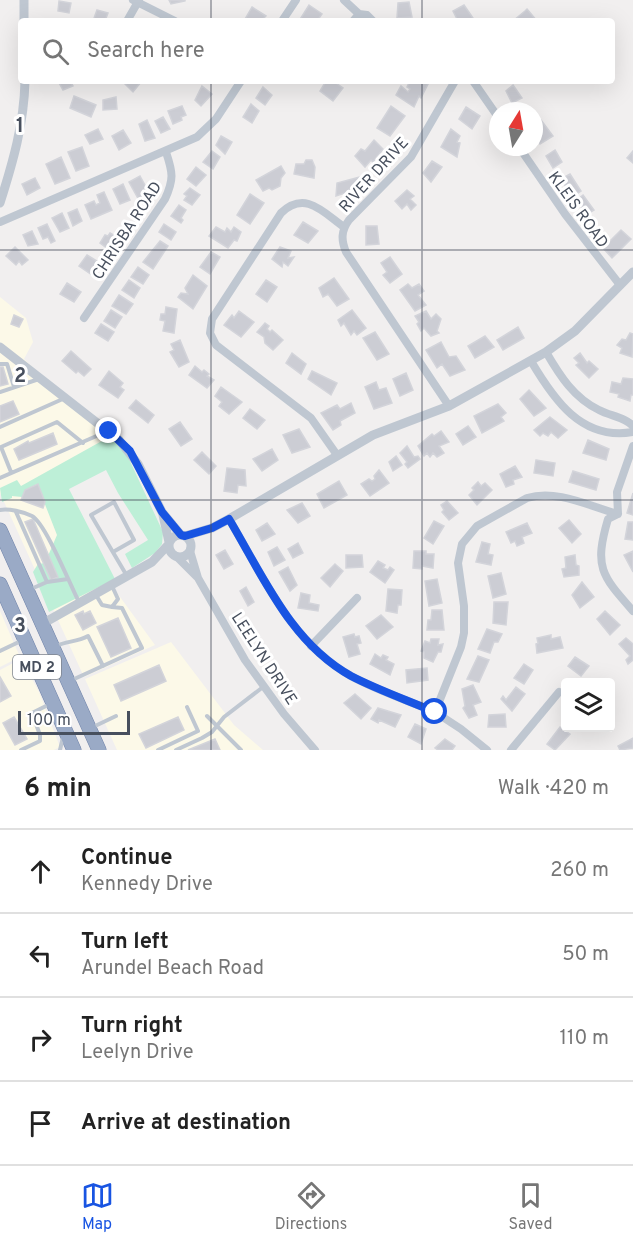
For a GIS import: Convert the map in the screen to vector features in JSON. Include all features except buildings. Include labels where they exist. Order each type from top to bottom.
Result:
[{"type":"highway","name":"MD 2","points":[[0,530],[99,750]]},
{"type":"highway","name":"MD 2","points":[[0,584],[74,750]]},
{"type":"street","points":[[24,0],[24,18]]},
{"type":"street","points":[[284,18],[296,0]]},
{"type":"street","points":[[344,0],[359,14],[367,15],[370,18]]},
{"type":"street","points":[[128,18],[137,1],[169,18]]},
{"type":"street","points":[[355,18],[359,14]]},
{"type":"street","points":[[0,201],[4,178],[18,144],[25,84]]},
{"type":"street","points":[[0,222],[197,138],[216,119],[239,84]]},
{"type":"street","name":"RIVER DRIVE","points":[[449,406],[346,252],[342,236],[344,227],[411,157],[453,84]]},
{"type":"street","points":[[475,84],[489,104]]},
{"type":"street","name":"CHRISBA ROAD","points":[[84,318],[165,199],[172,185],[172,171],[166,152]]},
{"type":"street","name":"KLEIS ROAD","points":[[525,156],[572,223],[620,285]]},
{"type":"street","points":[[337,455],[311,418],[216,345],[210,333],[212,319],[287,207],[298,202],[311,204],[344,227]]},
{"type":"street","points":[[152,562],[174,537],[212,528],[337,455],[387,429],[449,406],[546,352],[575,331],[633,272]]},
{"type":"street","points":[[0,347],[109,431],[130,451],[162,512],[190,541],[191,549]]},
{"type":"street","points":[[546,352],[561,378],[577,396],[599,410],[628,421],[633,426]]},
{"type":"street","points":[[531,361],[544,382],[576,419],[595,429],[607,432],[618,434],[633,432]]},
{"type":"street","points":[[618,514],[617,492],[633,446]]},
{"type":"street","points":[[435,712],[461,647],[464,621],[458,563],[462,544],[471,531],[518,503],[536,496],[564,497],[618,514]]},
{"type":"street","points":[[162,512],[169,550],[176,557]]},
{"type":"street","points":[[618,514],[608,519],[602,539],[600,563],[603,574],[611,586],[633,611]]},
{"type":"street","points":[[229,519],[292,625],[311,646],[350,675],[435,712],[487,750]]},
{"type":"street","points":[[42,624],[152,562],[183,557],[212,528]]},
{"type":"street","name":"LEELYN DRIVE","points":[[191,549],[198,578],[245,660],[263,687],[315,750]]},
{"type":"street","name":"LEELYN DRIVE","points":[[176,557],[198,578]]},
{"type":"street","points":[[311,646],[357,598]]},
{"type":"street","points":[[511,750],[559,692]]},
{"type":"lane","points":[[0,364],[7,364],[14,387]]},
{"type":"lane","points":[[0,392],[41,379]]},
{"type":"lane","points":[[0,427],[66,398]]},
{"type":"lane","points":[[11,472],[1,447],[57,422],[83,442]]},
{"type":"lane","points":[[0,478],[109,431]]},
{"type":"lane","points":[[113,552],[134,540],[114,502],[91,515],[127,576]]},
{"type":"lane","points":[[0,510],[5,509],[33,516],[43,527],[79,603]]},
{"type":"lane","points":[[16,512],[47,582]]},
{"type":"lane","points":[[27,591],[47,582],[68,579]]},
{"type":"lane","points":[[112,585],[118,599],[112,607]]},
{"type":"lane","points":[[68,682],[142,648],[122,608],[102,605],[95,594]]},
{"type":"lane","points":[[53,647],[66,641],[77,642],[88,636],[103,666]]},
{"type":"lane","points":[[0,651],[25,639]]},
{"type":"lane","points":[[176,750],[202,738],[224,717],[263,687]]},
{"type":"lane","points":[[21,750],[41,738],[32,713],[53,702]]},
{"type":"lane","points":[[158,750],[198,731],[187,707]]},
{"type":"lane","points":[[89,729],[116,716]]},
{"type":"lane","points":[[207,716],[241,750]]},
{"type":"lane","points":[[60,750],[64,727]]},
{"type":"shaded area","points":[[0,297],[26,318],[33,342],[24,359],[110,441],[40,478],[155,645],[84,677],[0,493]]},
{"type":"shaded area","points":[[0,611],[20,657],[0,667]]},
{"type":"shaded area","points":[[171,642],[234,725],[263,750],[117,750],[85,679]]},
{"type":"shaded area","points":[[21,659],[39,692],[60,747],[54,750],[0,750],[0,670]]},
{"type":"green space","points":[[109,437],[122,444],[163,532],[162,544],[155,553],[132,568],[125,554],[148,540],[106,470],[69,489],[115,579],[49,612],[33,572],[38,564],[45,563],[57,535],[37,484],[25,490],[22,497],[12,496],[2,502],[0,488],[17,480],[21,486]]},
{"type":"route","points":[[109,431],[130,451],[162,512],[181,535],[185,536],[212,528],[229,519],[292,625],[311,646],[336,666],[366,684],[435,712]]}]
